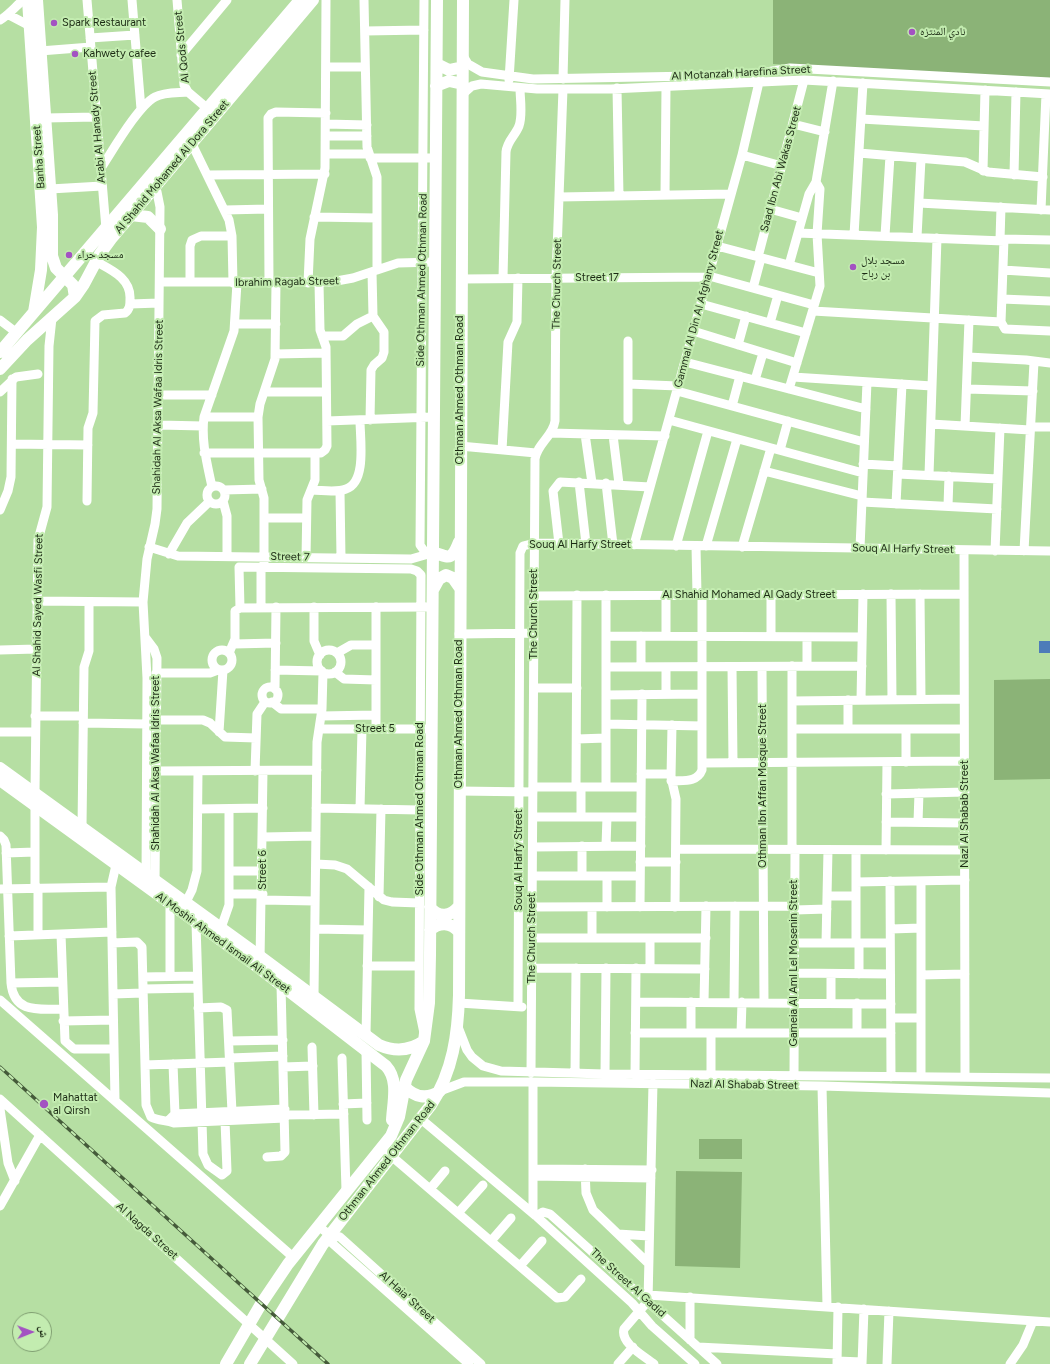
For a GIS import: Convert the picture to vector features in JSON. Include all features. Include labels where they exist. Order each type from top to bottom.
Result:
[{"type":"main road","name":"Banha Street","points":[[28,0],[43,227],[41,270],[34,313]]},
{"type":"main road","name":"Banha Street","points":[[37,0],[50,189],[52,256],[56,268],[73,285],[75,297]]},
{"type":"main road","name":"Al Shahid Mohamed Al Dora Street","points":[[4,353],[34,334],[75,297],[84,284],[96,261],[151,184],[208,109],[300,0]]},
{"type":"main road","name":"Al Shahid Mohamed Al Dora Street","points":[[0,369],[4,353],[17,333],[106,229],[192,144],[313,0]]},
{"type":"main road","name":"Othman Ahmed Othman Road","points":[[250,1364],[264,1338],[327,1240],[387,1152],[391,1136],[399,1117],[404,1086],[424,1039],[429,1003],[430,930],[425,905],[426,729],[427,607],[433,590],[432,553],[437,0]]},
{"type":"main road","name":"Othman Ahmed Othman Road","points":[[226,1364],[261,1304],[291,1260],[346,1190],[421,1119],[440,1091],[451,1063],[458,1027],[459,541],[463,0]]},
{"type":"main road","points":[[436,64],[449,70],[463,62]]},
{"type":"main road","points":[[436,86],[449,81],[463,89]]},
{"type":"main road","points":[[131,214],[148,217],[160,230]]},
{"type":"main road","points":[[432,553],[443,557],[449,557],[453,555],[459,541]]},
{"type":"main road","points":[[433,590],[439,579],[446,575],[453,578],[460,588]]},
{"type":"main road","name":"Al Moshir Ahmed Ismail Ali Street","points":[[0,768],[82,827],[150,883],[170,904],[196,923],[314,996],[379,1045],[391,1049],[409,1049],[424,1039]]},
{"type":"main road","name":"Al Moshir Ahmed Ismail Ali Street","points":[[0,780],[116,865],[186,902],[221,928],[260,963],[281,985],[386,1066],[394,1081],[391,1136]]},
{"type":"main road","points":[[425,905],[439,914],[447,915],[454,912],[459,906]]},
{"type":"main road","points":[[430,930],[436,925],[445,924],[453,926],[459,932]]},
{"type":"main road","points":[[404,1086],[415,1095],[421,1097],[428,1097],[440,1091]]},
{"type":"main road","points":[[291,1260],[298,1260],[315,1238],[327,1240]]},
{"type":"street","points":[[0,20],[9,15],[12,9],[23,0]]},
{"type":"street","name":"Arabi Al Hanady Street","points":[[87,0],[106,229]]},
{"type":"street","points":[[132,0],[141,109]]},
{"type":"street","name":"Al Qods Street","points":[[177,0],[183,83],[188,92],[208,109]]},
{"type":"street","points":[[181,55],[227,0]]},
{"type":"street","points":[[308,283],[309,247],[314,217],[325,174],[326,0]]},
{"type":"street","points":[[364,0],[367,136],[369,156],[375,167],[377,178],[373,316],[384,332],[384,352],[382,358],[374,365],[372,370],[370,420]]},
{"type":"street","name":"Side Othman Ahmed Othman Road","points":[[424,0],[420,545],[425,552],[432,553]]},
{"type":"street","points":[[509,81],[514,0]]},
{"type":"street","points":[[563,79],[565,0]]},
{"type":"street","points":[[9,15],[30,26]]},
{"type":"street","points":[[365,30],[424,30]]},
{"type":"street","points":[[40,51],[135,35]]},
{"type":"street","name":"Al Motanzah Harefina Street","points":[[463,62],[477,70],[509,81],[520,88],[563,89],[666,87],[778,80],[804,80],[1048,94]]},
{"type":"street","points":[[326,67],[366,67]]},
{"type":"street","name":"Al Motanzah Harefina Street","points":[[463,89],[469,88],[476,84],[563,79],[611,74],[761,73],[798,68],[1050,82]]},
{"type":"street","name":"Gammal Al Din Al Afghany Street","points":[[634,545],[742,155],[761,73]]},
{"type":"street","points":[[611,74],[614,88],[619,196]]},
{"type":"street","points":[[983,171],[984,126],[988,90],[993,79]]},
{"type":"street","name":"Saad Ibn Abi Wakas Street","points":[[754,288],[770,209],[804,80]]},
{"type":"street","points":[[789,265],[811,189],[816,182],[833,81]]},
{"type":"street","points":[[854,235],[863,83]]},
{"type":"street","points":[[665,195],[666,87]]},
{"type":"street","points":[[503,278],[506,152],[508,142],[517,130],[520,121],[520,88]]},
{"type":"street","name":"The Church Street","points":[[534,1214],[532,907],[536,453],[551,433],[555,421],[556,278],[563,89]]},
{"type":"street","points":[[100,168],[141,109],[151,99],[159,95],[188,92]]},
{"type":"street","points":[[1014,175],[1016,92]]},
{"type":"street","points":[[919,203],[1045,210],[1048,94]]},
{"type":"street","points":[[261,608],[264,557],[264,498],[259,480],[258,417],[275,354],[276,324],[268,209],[268,121],[271,114],[276,112],[326,113]]},
{"type":"street","points":[[45,118],[96,117]]},
{"type":"street","points":[[861,119],[984,126]]},
{"type":"street","points":[[326,124],[367,125]]},
{"type":"street","points":[[793,124],[825,132]]},
{"type":"street","points":[[326,136],[367,136]]},
{"type":"street","points":[[192,144],[208,174],[231,225],[235,283],[236,324],[233,338],[203,421],[204,453],[212,487],[207,494],[209,502]]},
{"type":"street","points":[[859,153],[965,162],[983,171],[1045,180]]},
{"type":"street","points":[[326,154],[436,158]]},
{"type":"street","points":[[742,155],[782,166]]},
{"type":"street","points":[[885,236],[890,156]]},
{"type":"street","points":[[917,238],[921,159]]},
{"type":"street","points":[[208,174],[325,174]]},
{"type":"street","points":[[790,389],[820,286],[817,234],[820,189],[816,182]]},
{"type":"street","name":"Shahidah Al Aksa Wafaa Idris Street","points":[[150,883],[156,771],[147,724],[148,678],[143,602],[149,547],[156,517],[159,426],[160,303],[160,202],[151,184]]},
{"type":"street","points":[[50,189],[102,186]]},
{"type":"street","points":[[559,197],[731,194]]},
{"type":"street","points":[[1001,208],[1003,270],[1001,322],[1005,329],[1050,331]]},
{"type":"street","points":[[225,210],[268,209]]},
{"type":"street","points":[[770,209],[802,218]]},
{"type":"street","points":[[314,217],[377,218]]},
{"type":"street","points":[[798,233],[917,238],[1002,240],[1005,238],[1050,240]]},
{"type":"street","points":[[190,282],[190,246],[192,240],[201,236],[232,236]]},
{"type":"street","points":[[929,475],[937,238]]},
{"type":"street","points":[[717,246],[820,273]]},
{"type":"street","points":[[87,501],[88,428],[93,413],[95,321],[102,315],[125,313],[130,304],[129,289],[123,279],[96,261]]},
{"type":"street","name":"Ibrahim Ragab Street","points":[[160,282],[319,283],[342,281],[398,263],[435,262]]},
{"type":"street","points":[[1003,270],[1050,272]]},
{"type":"street","name":"Street 17","points":[[461,278],[708,277],[778,295],[813,308],[1001,322]]},
{"type":"street","points":[[502,450],[508,342],[517,322],[518,278]]},
{"type":"street","points":[[204,453],[321,453],[326,448],[326,344],[320,330],[319,283]]},
{"type":"street","points":[[770,323],[778,295]]},
{"type":"street","points":[[1002,299],[1050,301]]},
{"type":"street","points":[[130,304],[160,303]]},
{"type":"street","points":[[701,304],[806,333]]},
{"type":"street","points":[[322,336],[343,336],[359,323],[373,316]]},
{"type":"street","points":[[738,345],[746,316]]},
{"type":"street","name":"Al Shahid Sayed Wasfi Street","points":[[35,793],[36,601],[38,535],[47,507],[49,346],[52,318]]},
{"type":"street","points":[[0,320],[17,333]]},
{"type":"street","points":[[965,426],[969,320]]},
{"type":"street","points":[[236,324],[276,324]]},
{"type":"street","points":[[693,331],[798,363]]},
{"type":"street","points":[[34,334],[41,337],[49,346]]},
{"type":"street","points":[[628,341],[628,420]]},
{"type":"street","points":[[275,354],[326,353]]},
{"type":"street","points":[[755,380],[763,353]]},
{"type":"street","points":[[968,356],[1050,363]]},
{"type":"street","points":[[685,362],[866,409]]},
{"type":"street","points":[[1024,551],[1034,362]]},
{"type":"street","points":[[0,392],[12,379],[20,375],[38,374]]},
{"type":"street","points":[[732,406],[740,376]]},
{"type":"street","points":[[794,377],[932,386]]},
{"type":"street","points":[[0,508],[4,491],[11,477],[12,379]]},
{"type":"street","points":[[860,548],[867,382]]},
{"type":"street","points":[[628,384],[678,388],[732,406],[864,442]]},
{"type":"street","points":[[896,504],[902,384]]},
{"type":"street","points":[[967,389],[1032,391]]},
{"type":"street","points":[[264,392],[326,392]]},
{"type":"street","points":[[159,395],[212,395]]},
{"type":"street","points":[[159,426],[258,417]]},
{"type":"street","points":[[327,421],[433,417]]},
{"type":"street","points":[[311,490],[340,491],[351,486],[358,478],[360,420]]},
{"type":"street","points":[[669,420],[775,449],[863,468],[898,470],[929,475],[998,479]]},
{"type":"street","points":[[742,547],[764,471],[788,421]]},
{"type":"street","points":[[931,424],[1000,428],[1050,428]]},
{"type":"street","points":[[995,550],[1000,428]]},
{"type":"street","points":[[676,546],[708,431]]},
{"type":"street","points":[[551,433],[664,436]]},
{"type":"street","points":[[585,434],[592,483]]},
{"type":"street","points":[[614,435],[619,484]]},
{"type":"street","points":[[706,546],[737,439]]},
{"type":"street","points":[[12,444],[88,445]]},
{"type":"street","points":[[460,446],[536,453]]},
{"type":"street","points":[[306,558],[307,500],[315,480],[315,453]]},
{"type":"street","points":[[764,471],[862,499],[896,504],[997,509]]},
{"type":"street","points":[[948,506],[949,476]]},
{"type":"street","points":[[559,544],[553,491],[560,482],[650,486]]},
{"type":"street","points":[[579,482],[586,544]]},
{"type":"street","points":[[606,483],[613,545]]},
{"type":"street","points":[[212,487],[217,486],[224,490],[262,489]]},
{"type":"street","points":[[224,490],[225,496],[223,501],[227,516],[228,556]]},
{"type":"street","points":[[340,491],[341,558]]},
{"type":"street","points":[[209,502],[215,504],[223,501]]},
{"type":"street","points":[[169,554],[187,523],[209,502]]},
{"type":"street","points":[[264,518],[306,518]]},
{"type":"street","name":"Souq Al Harfy Street","points":[[518,1006],[520,550],[526,544],[1050,551]]},
{"type":"street","points":[[641,774],[697,778],[702,770],[702,636],[696,546]]},
{"type":"street","name":"Street 7","points":[[149,547],[169,554],[306,558],[411,559],[432,553]]},
{"type":"street","name":"Nazl Al Shabab Street","points":[[964,550],[965,1077]]},
{"type":"street","points":[[286,557],[286,568]]},
{"type":"street","name":"Street 7","points":[[240,608],[239,567],[411,569],[419,572],[427,607]]},
{"type":"street","points":[[770,594],[771,636]]},
{"type":"street","points":[[861,700],[863,594]]},
{"type":"street","points":[[891,594],[892,700]]},
{"type":"street","points":[[920,594],[921,699]]},
{"type":"street","name":"Al Shahid Mohamed Al Qady Street","points":[[534,596],[964,594]]},
{"type":"street","points":[[606,595],[606,787]]},
{"type":"street","points":[[666,595],[666,636]]},
{"type":"street","points":[[577,596],[576,739],[581,817]]},
{"type":"street","points":[[36,601],[143,602]]},
{"type":"street","points":[[82,827],[84,667],[89,651],[90,602]]},
{"type":"street","points":[[259,771],[256,738],[257,714],[269,702],[278,696],[275,688],[276,607]]},
{"type":"street","points":[[314,607],[314,641],[320,655],[318,665],[323,671],[322,713],[319,729],[317,770],[314,996]]},
{"type":"street","points":[[376,607],[376,729]]},
{"type":"street","points":[[229,653],[234,644],[235,613],[240,608],[427,607]]},
{"type":"street","points":[[460,634],[534,633]]},
{"type":"street","points":[[606,636],[862,637]]},
{"type":"street","points":[[641,636],[641,667]]},
{"type":"street","name":"Shahidah Al Aksa Wafaa Idris Street","points":[[145,637],[156,653],[156,720],[152,746],[150,883]]},
{"type":"street","points":[[807,637],[807,666]]},
{"type":"street","points":[[234,644],[276,643]]},
{"type":"street","points":[[337,653],[351,645],[376,645]]},
{"type":"street","points":[[0,650],[36,649]]},
{"type":"street","points":[[156,673],[210,673],[221,670],[228,668],[232,658],[229,653],[220,650],[213,655],[212,663],[221,670]]},
{"type":"street","points":[[276,670],[323,671],[328,673],[335,672],[341,664],[337,653],[328,650],[320,655]]},
{"type":"street","points":[[732,666],[732,763]]},
{"type":"street","name":"Othman Ibn Affan Mosque Street","points":[[762,666],[764,1003]]},
{"type":"street","name":"Gameia Al Aml Lel Mosenin Street","points":[[792,666],[793,850],[795,908],[794,1076]]},
{"type":"street","points":[[606,667],[862,666]]},
{"type":"street","points":[[666,667],[666,694]]},
{"type":"street","points":[[219,732],[221,670]]},
{"type":"street","points":[[335,672],[344,679],[376,680]]},
{"type":"street","points":[[275,688],[268,686],[263,690],[262,697],[281,709],[322,713],[376,715]]},
{"type":"street","points":[[534,688],[577,688]]},
{"type":"street","points":[[606,694],[702,694]]},
{"type":"street","points":[[640,907],[642,694]]},
{"type":"street","points":[[792,701],[964,699]]},
{"type":"street","points":[[848,700],[848,729]]},
{"type":"street","points":[[35,716],[147,724]]},
{"type":"street","points":[[156,720],[203,720],[210,723],[228,738],[256,738]]},
{"type":"street","points":[[606,724],[702,726]]},
{"type":"street","points":[[672,725],[671,777],[676,799],[675,907]]},
{"type":"street","name":"Street 5","points":[[319,729],[426,729]]},
{"type":"street","points":[[360,809],[362,729]]},
{"type":"street","name":"Side Othman Ahmed Othman Road","points":[[424,1039],[419,1009],[419,966],[425,905],[420,810],[426,729]]},
{"type":"street","points":[[792,729],[964,729]]},
{"type":"street","points":[[906,729],[906,762]]},
{"type":"street","points":[[0,732],[35,732]]},
{"type":"street","points":[[576,739],[606,738]]},
{"type":"street","points":[[702,763],[965,761]]},
{"type":"street","points":[[886,850],[887,762]]},
{"type":"street","points":[[156,771],[317,770]]},
{"type":"street","points":[[186,902],[192,890],[197,871],[198,771]]},
{"type":"street","name":"Street 6","points":[[259,771],[263,808],[263,897],[260,963]]},
{"type":"street","points":[[459,791],[519,792],[579,787],[641,787]]},
{"type":"street","points":[[886,794],[964,792]]},
{"type":"street","points":[[918,822],[919,793]]},
{"type":"street","points":[[35,806],[38,935]]},
{"type":"street","points":[[198,809],[263,808]]},
{"type":"street","points":[[316,808],[420,810]]},
{"type":"street","points":[[221,928],[228,913],[229,809]]},
{"type":"street","points":[[380,897],[381,809]]},
{"type":"street","points":[[533,817],[641,817]]},
{"type":"street","points":[[606,817],[606,846]]},
{"type":"street","points":[[886,822],[965,822]]},
{"type":"street","points":[[0,836],[6,843],[4,889],[9,936],[11,983],[16,998],[28,1008],[62,1009]]},
{"type":"street","points":[[263,837],[316,836]]},
{"type":"street","points":[[582,846],[582,876]]},
{"type":"street","points":[[533,847],[641,846]]},
{"type":"street","points":[[676,849],[965,850]]},
{"type":"street","points":[[826,943],[828,850]]},
{"type":"street","points":[[856,850],[859,974]]},
{"type":"street","points":[[6,853],[35,852]]},
{"type":"street","points":[[640,862],[676,862]]},
{"type":"street","points":[[316,864],[342,867],[353,873],[380,897],[392,902],[425,905]]},
{"type":"street","points":[[115,1100],[111,887],[116,865]]},
{"type":"street","points":[[229,871],[263,871]]},
{"type":"street","points":[[533,876],[640,876]]},
{"type":"street","points":[[607,876],[607,907]]},
{"type":"street","points":[[856,882],[965,880]]},
{"type":"street","points":[[890,881],[890,1077]]},
{"type":"street","points":[[921,1077],[922,881]]},
{"type":"street","points":[[4,889],[111,887]]},
{"type":"street","points":[[366,1035],[369,887]]},
{"type":"street","points":[[229,894],[315,901]]},
{"type":"street","points":[[827,896],[856,896]]},
{"type":"street","points":[[170,904],[170,976]]},
{"type":"street","points":[[704,1002],[706,906]]},
{"type":"street","points":[[735,906],[738,1002],[741,1033]]},
{"type":"street","points":[[532,907],[764,906],[827,909]]},
{"type":"street","points":[[592,907],[592,938]]},
{"type":"street","points":[[196,923],[204,1157],[208,1165],[221,1174],[227,1172],[225,1121]]},
{"type":"street","points":[[890,929],[921,928]]},
{"type":"street","points":[[315,929],[368,930]]},
{"type":"street","points":[[9,936],[112,932]]},
{"type":"street","points":[[60,934],[63,1037],[70,1047],[78,1049],[114,1049]]},
{"type":"street","points":[[532,938],[706,938]]},
{"type":"street","points":[[650,938],[650,968]]},
{"type":"street","points":[[112,943],[135,942],[140,944],[142,947],[146,1109],[155,1119],[172,1117],[202,1118],[225,1121],[285,1114]]},
{"type":"street","points":[[795,943],[890,943]]},
{"type":"street","points":[[367,966],[419,966]]},
{"type":"street","points":[[532,968],[705,969]]},
{"type":"street","points":[[576,968],[576,1074]]},
{"type":"street","points":[[605,1074],[606,968]]},
{"type":"street","points":[[635,1075],[636,968]]},
{"type":"street","points":[[794,974],[890,974]]},
{"type":"street","points":[[831,1003],[832,974]]},
{"type":"street","points":[[921,975],[965,974]]},
{"type":"street","points":[[143,977],[197,976]]},
{"type":"street","points":[[11,983],[62,982]]},
{"type":"street","points":[[267,1157],[281,1156],[284,1154],[285,1114],[281,985]]},
{"type":"street","points":[[113,994],[198,988]]},
{"type":"street","points":[[0,1000],[200,1175],[291,1260]]},
{"type":"street","points":[[636,1002],[890,1004]]},
{"type":"street","points":[[691,1002],[691,1033]]},
{"type":"street","points":[[458,1003],[532,1007]]},
{"type":"street","points":[[857,1033],[858,1003]]},
{"type":"street","points":[[198,1008],[221,1007],[226,1008],[228,1013],[232,1112]]},
{"type":"street","points":[[891,1018],[921,1018]]},
{"type":"street","points":[[63,1021],[113,1020]]},
{"type":"street","name":"Nazl Al Shabab Street","points":[[458,1027],[467,1050],[483,1066],[497,1071],[532,1077],[653,1083],[794,1076],[1050,1078]]},
{"type":"street","points":[[635,1033],[891,1033]]},
{"type":"street","points":[[710,1075],[711,1033]]},
{"type":"street","points":[[229,1041],[283,1040]]},
{"type":"street","points":[[312,1047],[314,1115]]},
{"type":"street","points":[[366,1051],[367,1120]]},
{"type":"street","points":[[145,1065],[200,1063],[283,1056]]},
{"type":"street","points":[[342,1058],[346,1190]]},
{"type":"street","points":[[172,1117],[173,1064]]},
{"type":"street","points":[[283,1067],[313,1066]]},
{"type":"street","name":"Nazl Al Shabab Street","points":[[440,1091],[464,1082],[576,1074],[605,1074],[710,1075],[737,1080],[822,1086],[1050,1093]]},
{"type":"street","points":[[988,1078],[988,1091]]},
{"type":"street","points":[[650,1363],[624,1339],[623,1331],[639,1312],[648,1298],[653,1083]]},
{"type":"street","points":[[822,1086],[827,1306]]},
{"type":"street","name":"Al Nagda Street","points":[[0,1099],[293,1364]]},
{"type":"street","points":[[344,1104],[367,1103]]},
{"type":"street","points":[[0,1109],[8,1163],[15,1181]]},
{"type":"street","points":[[202,1118],[232,1112],[314,1115],[344,1114]]},
{"type":"street","name":"The Street Al Gadid","points":[[421,1119],[534,1214],[639,1312],[652,1326],[695,1364]]},
{"type":"street","points":[[0,1206],[40,1136]]},
{"type":"street","points":[[387,1152],[559,1298],[565,1297],[581,1279]]},
{"type":"street","points":[[200,1175],[208,1165]]},
{"type":"street","points":[[430,1189],[445,1172]]},
{"type":"street","points":[[533,1172],[651,1174]]},
{"type":"street","points":[[586,1173],[586,1193],[590,1205],[597,1215],[648,1263]]},
{"type":"street","points":[[458,1213],[483,1185]]},
{"type":"street","name":"The Street Al Gadid","points":[[534,1214],[543,1212],[550,1214],[648,1298],[690,1340],[717,1364]]},
{"type":"street","points":[[491,1241],[511,1218]]},
{"type":"street","name":"Al Haia' Street","points":[[318,1226],[327,1240],[469,1364]]},
{"type":"street","points":[[618,1234],[649,1236]]},
{"type":"street","name":"Al Haia' Street","points":[[327,1240],[340,1237],[482,1364]]},
{"type":"street","points":[[520,1266],[542,1241]]},
{"type":"street","points":[[690,1297],[690,1340]]},
{"type":"street","points":[[648,1298],[690,1297],[1050,1322]]},
{"type":"street","points":[[837,1360],[838,1307]]},
{"type":"street","points":[[698,1347],[862,1363],[864,1309]]},
{"type":"street","points":[[887,1364],[889,1311]]},
{"type":"street","points":[[1010,1364],[1023,1345],[1032,1321]]},
{"type":"street","points":[[618,1364],[634,1347]]},
{"type":"green space","name":"نادي المنتزه","points":[[773,0],[1050,0],[1050,82],[773,64]]},
{"type":"green space","points":[[1050,679],[1050,779],[994,780],[994,680]]},
{"type":"green space","points":[[699,1139],[742,1139],[742,1159],[699,1159]]},
{"type":"green space","points":[[676,1171],[742,1172],[740,1268],[675,1266]]},
{"type":"water","points":[[1039,641],[1050,641],[1050,653],[1039,653]]},
{"type":"railway","points":[[0,1067],[328,1364]]},
{"type":"place","name":"Spark Restaurant","points":[[54,23]]},
{"type":"place","name":"نادي المنتزه","points":[[912,32]]},
{"type":"place","name":"Kahwety cafee","points":[[75,54]]},
{"type":"place","name":"مسجد حراء","points":[[69,255]]},
{"type":"place","name":"مسجد بلال بن رباح","points":[[853,267]]},
{"type":"place","name":"Mahattat al Qirsh","points":[[44,1104]]}]
